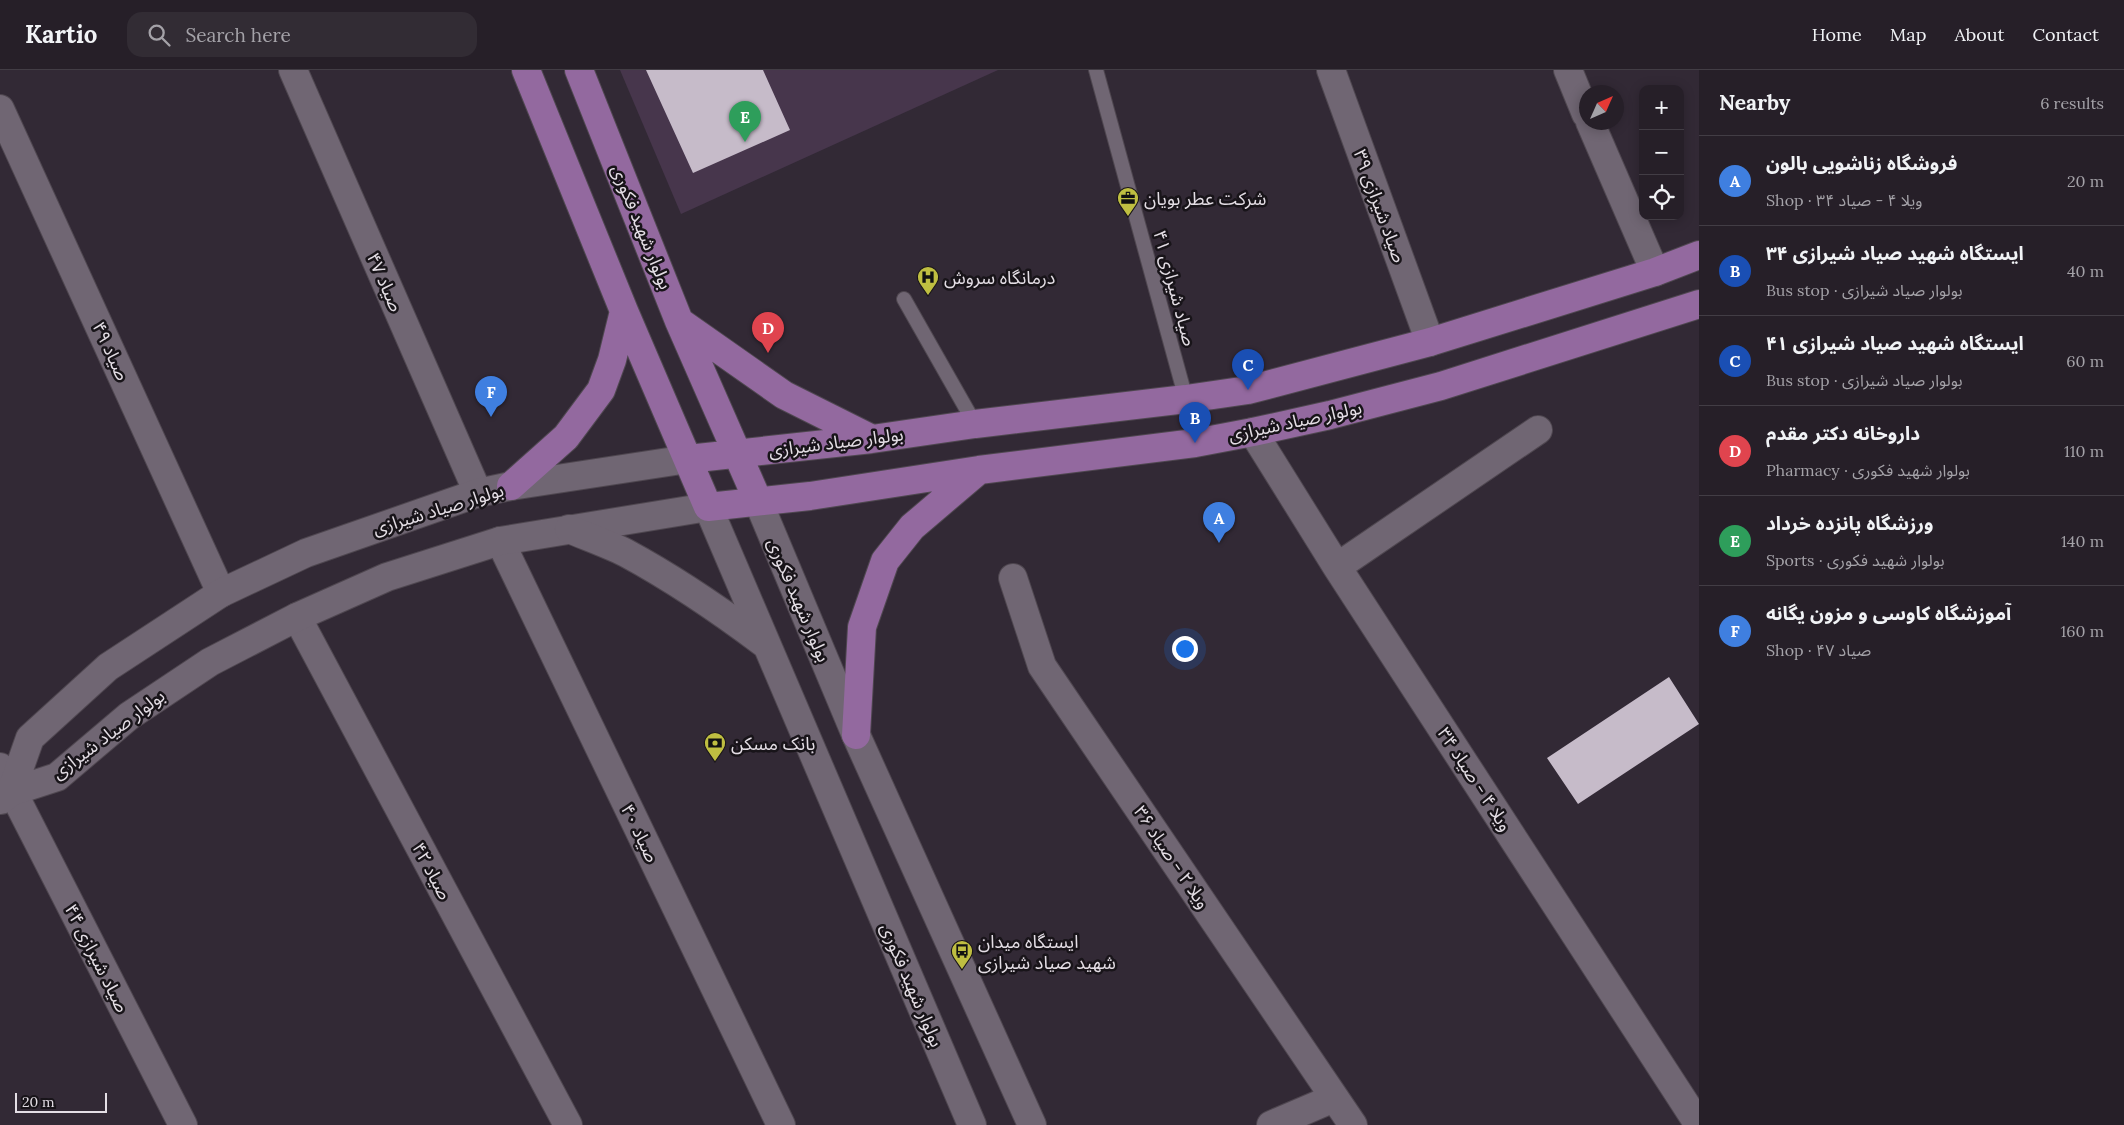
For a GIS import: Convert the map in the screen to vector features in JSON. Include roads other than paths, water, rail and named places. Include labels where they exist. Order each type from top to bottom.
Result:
[{"type":"main road","name":"بولوار شهید فکوری","points":[[526,70],[624,311],[708,507]]},
{"type":"main road","name":"بولوار شهید فکوری","points":[[579,70],[679,321],[758,501]]},
{"type":"main road","name":"بولوار صیاد شیرازی","points":[[688,459],[872,439],[975,424],[1248,390],[1430,342],[1655,272],[1699,256]]},
{"type":"main road","name":"بولوار صیاد شیرازی","points":[[708,507],[810,496],[979,470],[1195,443],[1253,432],[1330,415],[1441,386],[1699,304]]},
{"type":"main road","points":[[511,486],[566,437],[601,390],[612,360],[624,311]]},
{"type":"main road","points":[[679,321],[784,395],[872,439]]},
{"type":"main road","points":[[856,735],[862,627],[885,561],[912,527],[979,470]]},
{"type":"street","name":"صیاد ۴۷","points":[[292,70],[478,493]]},
{"type":"street","name":"صیاد شیرازی ۳۹","points":[[1331,70],[1430,342]]},
{"type":"street","points":[[1568,70],[1579,97]]},
{"type":"street","name":"صیاد ۴۹","points":[[0,109],[222,593]]},
{"type":"street","points":[[1593,130],[1655,272]]},
{"type":"street","points":[[1337,567],[1538,430]]},
{"type":"street","name":"ویلا ۴ - صیاد ۳۴","points":[[1253,432],[1337,567],[1699,1125]]},
{"type":"street","name":"بولوار صیاد شیرازی","points":[[4,793],[30,738],[108,667],[222,593],[306,553],[478,493],[511,486],[688,459]]},
{"type":"street","name":"بولوار شهید فکوری","points":[[758,501],[856,735],[1032,1125]]},
{"type":"street","name":"بولوار صیاد شیرازی","points":[[4,793],[58,777],[129,716],[210,662],[297,617],[387,576],[500,541],[708,507]]},
{"type":"street","name":"بولوار شهید فکوری","points":[[708,507],[972,1125]]},
{"type":"street","points":[[570,529],[625,552],[722,612],[766,645]]},
{"type":"street","name":"صیاد ۴۰","points":[[500,541],[781,1125]]},
{"type":"street","name":"ویلا ۲ - صیاد ۳۶","points":[[1013,578],[1042,666],[1353,1125]]},
{"type":"street","name":"صیاد ۴۲","points":[[297,617],[568,1125]]},
{"type":"street","name":"صیاد شیرازی ۴۴","points":[[0,767],[4,793],[183,1125]]},
{"type":"street","points":[[1271,1125],[1334,1098]]},
{"type":"lane","name":"صیاد شیرازی ۴۱","points":[[1096,70],[1186,399]]},
{"type":"lane","points":[[904,299],[975,424]]},
{"type":"place","name":"ورزشگاه پانزده خرداد","points":[[745,142]]},
{"type":"place","name":"شرکت عطر بویان","points":[[1128,217]]},
{"type":"place","name":"درمانگاه سروش","points":[[928,296]]},
{"type":"place","name":"داروخانه دکتر مقدم","points":[[768,353]]},
{"type":"place","name":"ایستگاه شهید صیاد شیرازی ۴۱","points":[[1248,390]]},
{"type":"place","name":"آموزشگاه کاوسی و مزون یگانه","points":[[491,417]]},
{"type":"place","name":"ایستگاه شهید صیاد شیرازی ۳۴","points":[[1195,443]]},
{"type":"place","name":"فروشگاه زناشویی بالون","points":[[1219,543]]},
{"type":"place","name":"بانک مسکن","points":[[715,762]]},
{"type":"place","name":"ایستگاه میدان شهید صیاد شیرازی","points":[[962,970]]}]
